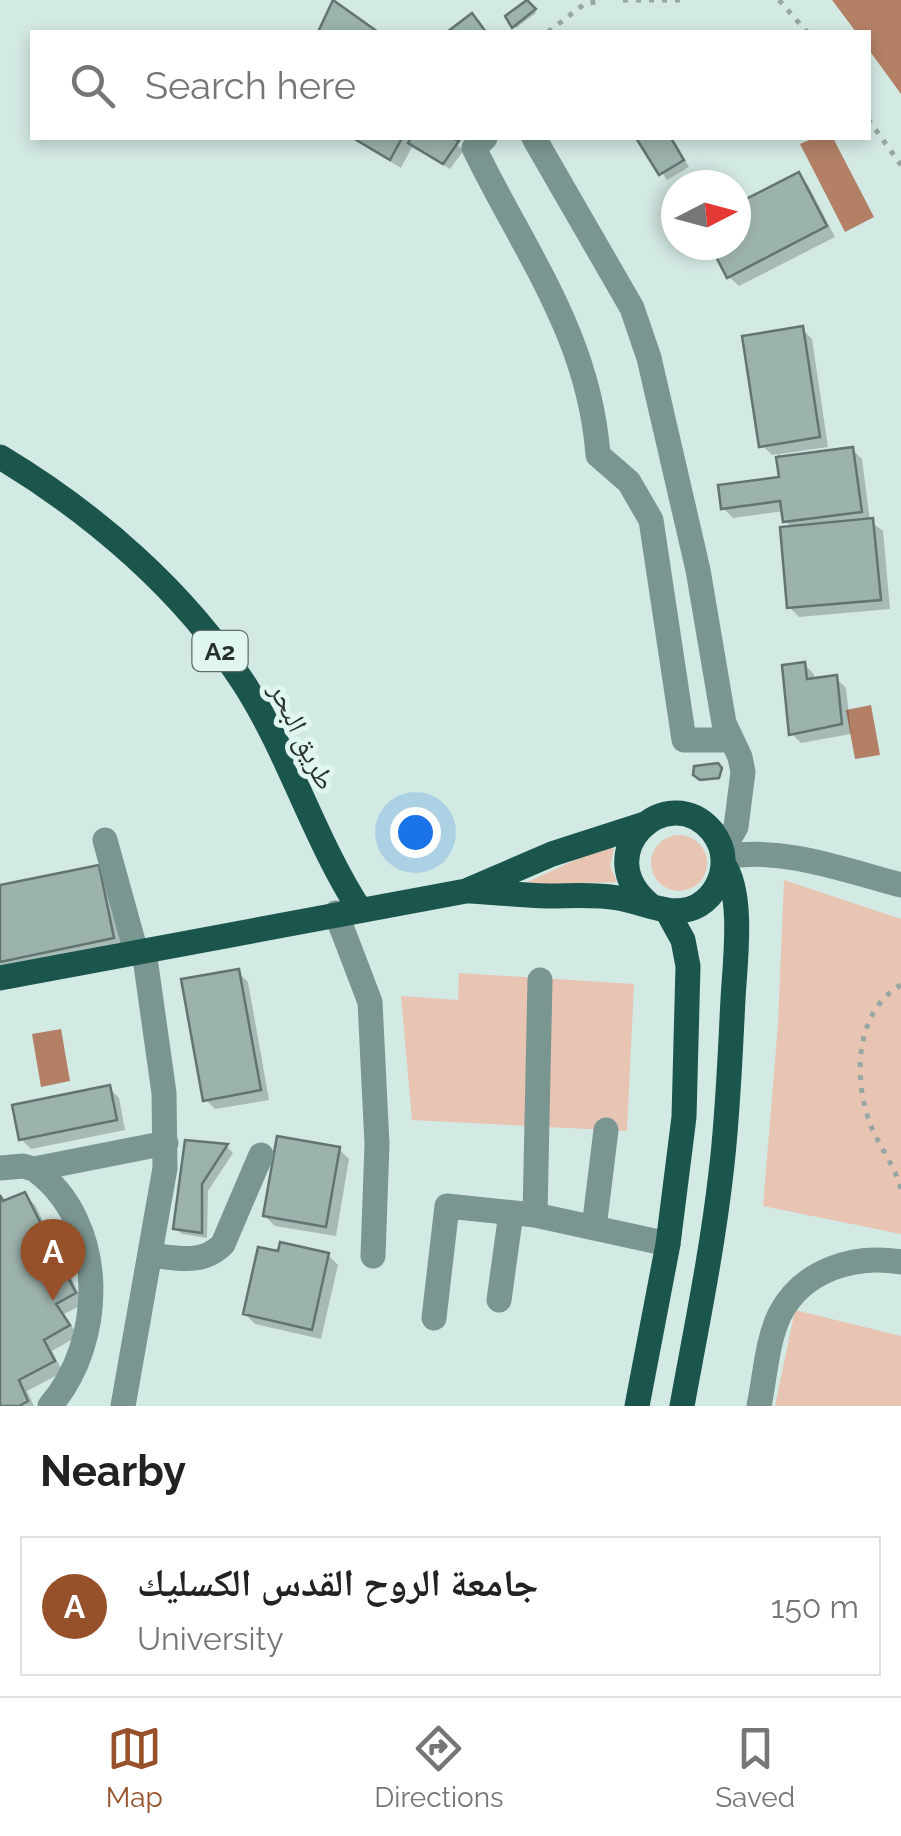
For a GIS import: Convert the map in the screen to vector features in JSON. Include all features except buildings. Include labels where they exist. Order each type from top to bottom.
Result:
[{"type":"main road","name":"طريق البحر","points":[[0,456],[102,528],[144,565],[218,649],[246,686],[283,758],[348,912]]},
{"type":"main road","points":[[466,891],[552,854],[674,814],[690,816],[705,824],[732,877],[736,950],[721,1172],[682,1406]]},
{"type":"main road","points":[[636,1406],[668,1244],[684,1118],[689,1020],[688,966],[683,940],[658,908],[638,895],[626,866],[634,836],[645,824]]},
{"type":"main road","points":[[0,978],[466,891],[614,897],[683,911],[711,895],[720,881],[723,857]]},
{"type":"street","points":[[483,140],[474,148],[564,316],[585,372],[598,455],[629,482],[650,520],[684,740],[730,740]]},
{"type":"street","points":[[535,140],[632,308],[649,358],[698,570],[724,723],[740,756],[743,786],[736,827],[723,857]]},
{"type":"street","points":[[106,840],[140,952],[161,1064],[166,1143],[151,1255],[122,1406]]},
{"type":"street","points":[[723,857],[746,853],[803,859],[901,885]]},
{"type":"street","points":[[348,912],[370,1002],[377,1132],[373,1256]]},
{"type":"street","points":[[498,1300],[523,1214],[540,980]]},
{"type":"street","points":[[594,1228],[606,1130]]},
{"type":"street","points":[[34,1169],[166,1143]]},
{"type":"street","points":[[151,1255],[190,1259],[212,1255],[223,1244],[260,1155]]},
{"type":"street","points":[[0,1168],[34,1169],[57,1189],[78,1221],[91,1262],[84,1330],[66,1384],[50,1406]]},
{"type":"street","points":[[434,1318],[447,1206],[523,1214],[668,1244]]},
{"type":"street","points":[[758,1406],[779,1317],[795,1292],[819,1272],[851,1262],[896,1263]]},
{"type":"path","points":[[551,30],[583,5],[602,0]]},
{"type":"path","points":[[623,0],[682,0]]},
{"type":"path","points":[[779,0],[805,30]]},
{"type":"path","points":[[871,123],[901,165]]},
{"type":"path","points":[[901,985],[884,995],[868,1022],[860,1078],[872,1127],[901,1190]]},
{"type":"shaded area","points":[[832,0],[901,0],[901,94],[871,53],[871,30],[854,30]]},
{"type":"shaded area","points":[[834,140],[874,217],[845,232],[800,144]]},
{"type":"shaded area","points":[[871,705],[880,755],[855,759],[846,710]]},
{"type":"shaded area","points":[[679,835],[699,843],[707,863],[699,883],[679,891],[659,883],[651,863],[659,843]]},
{"type":"shaded area","points":[[606,846],[614,849],[610,866],[617,882],[521,885]]},
{"type":"shaded area","points":[[784,880],[901,919],[901,1234],[763,1206],[778,1024]]},
{"type":"shaded area","points":[[459,973],[634,984],[627,1131],[412,1120],[401,996],[458,1000]]},
{"type":"shaded area","points":[[61,1029],[70,1081],[41,1087],[32,1034]]},
{"type":"shaded area","points":[[795,1310],[901,1336],[901,1406],[775,1406]]},
{"type":"place","name":"جامعة الروح القدس الكسليك","points":[[53,1301]]}]
